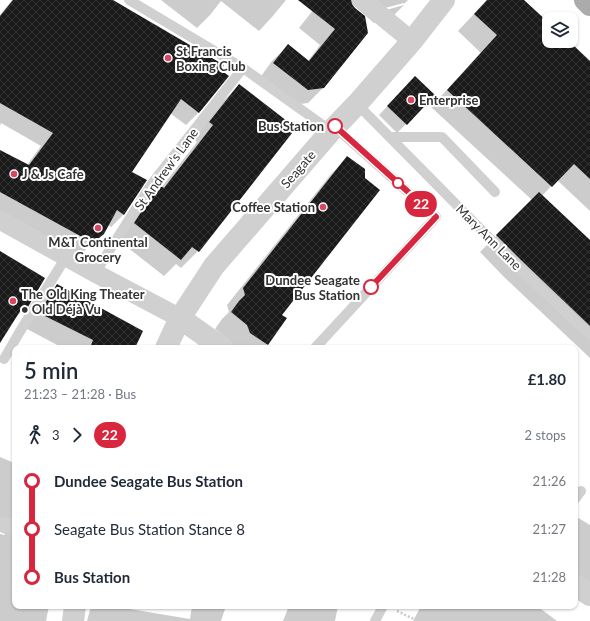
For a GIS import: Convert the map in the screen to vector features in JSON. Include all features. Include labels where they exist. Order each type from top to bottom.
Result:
[{"type":"main road","points":[[585,0],[590,5]]},
{"type":"street","points":[[362,0],[412,41]]},
{"type":"street","name":"Seagate","points":[[167,345],[180,318],[214,266],[412,41],[444,0]]},
{"type":"street","points":[[0,220],[180,318],[218,345]]},
{"type":"street","points":[[0,524],[12,526]]},
{"type":"street","points":[[578,587],[590,595]]},
{"type":"street","points":[[73,621],[75,609]]},
{"type":"lane","points":[[129,0],[243,68],[333,129],[436,217],[317,345]]},
{"type":"lane","name":"St Andrew's Lane","points":[[95,273],[153,182],[243,68]]},
{"type":"lane","name":"Mary Ann Lane","points":[[357,104],[516,265],[590,334]]},
{"type":"lane","points":[[390,137],[442,137],[495,192]]},
{"type":"lane","points":[[12,345],[66,256]]},
{"type":"lane","points":[[4,359],[12,345]]},
{"type":"lane","points":[[375,621],[387,609]]},
{"type":"path","points":[[390,609],[418,621]]},
{"type":"building","points":[[13,0],[113,0],[224,65],[221,70],[229,76],[199,113],[181,99],[132,172],[147,180],[124,215],[117,210],[104,234],[93,243],[0,192],[0,150],[29,165],[53,133],[0,103],[0,16]]},
{"type":"building","points":[[298,0],[351,0],[355,8],[365,16],[368,33],[324,88],[308,90],[273,63],[288,44],[309,61],[335,29]]},
{"type":"building","points":[[487,0],[524,0],[542,17],[542,48],[576,48],[590,61],[590,179],[574,164],[552,187],[447,90],[497,35],[474,14]]},
{"type":"building","name":"Enterprise","points":[[415,76],[435,95],[407,125],[387,106]]},
{"type":"building","points":[[239,84],[296,128],[199,252],[192,247],[181,260],[134,223],[159,185],[164,188],[213,125],[209,122]]},
{"type":"building","points":[[347,156],[365,169],[365,178],[380,190],[282,315],[287,318],[268,345],[250,333],[247,325],[231,312],[245,295],[243,288]]},
{"type":"building","points":[[539,192],[590,240],[590,326],[496,235]]},
{"type":"building","name":"The Old King Theater • Old Déjà Vu","points":[[0,251],[45,278],[28,307],[24,305],[0,343]]},
{"type":"building","points":[[57,284],[143,331],[136,345],[91,345],[93,340],[39,313]]},
{"type":"bus line","name":"22","points":[[335,126],[436,217],[371,287]]},
{"type":"place","name":"St Francis Boxing Club","points":[[168,58]]},
{"type":"place","name":"Enterprise","points":[[411,100]]},
{"type":"place","name":"Bus Station","points":[[335,126]]},
{"type":"place","name":"J & Js Cafe","points":[[14,174]]},
{"type":"place","name":"Coffee Station","points":[[323,207]]},
{"type":"place","name":"M&T Continental Grocery","points":[[98,228]]},
{"type":"place","name":"Dundee Seagate Bus Station","points":[[371,287]]},
{"type":"place","name":"The Old King Theater • Old Déjà Vu","points":[[13,301]]}]
